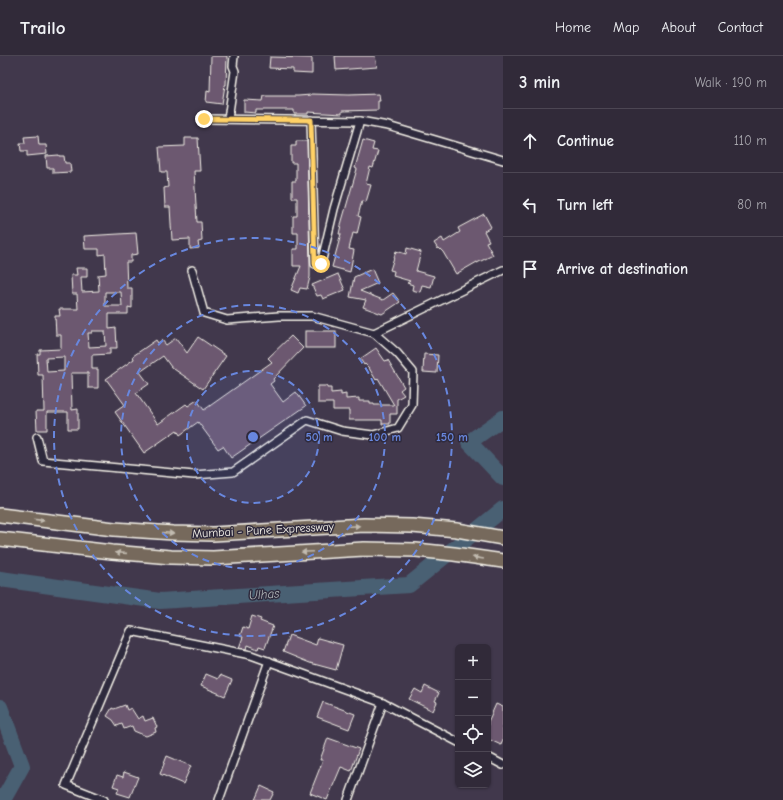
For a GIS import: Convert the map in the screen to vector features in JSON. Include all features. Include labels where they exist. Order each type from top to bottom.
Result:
[{"type":"highway","name":"Mumbai - Pune Expressway","points":[[0,515],[114,529],[212,534],[364,525],[412,526],[457,530],[503,538]]},
{"type":"highway","name":"Mumbai - Pune Expressway","points":[[0,539],[112,552],[213,558],[364,549],[416,550],[454,554],[503,562]]},
{"type":"street","points":[[228,119],[235,71],[233,66],[234,56]]},
{"type":"street","points":[[204,119],[360,121],[388,126],[503,160]]},
{"type":"street","points":[[311,120],[315,264],[321,264],[334,209],[360,121]]},
{"type":"street","points":[[36,437],[42,461],[194,475],[233,472],[307,420],[342,431],[374,435],[398,428],[412,405],[413,372],[397,353],[374,334],[312,316],[279,316],[227,320],[204,313],[192,270]]},
{"type":"street","points":[[374,334],[503,270]]},
{"type":"street","points":[[104,800],[66,785],[131,631],[251,655],[269,661],[383,703],[455,740]]},
{"type":"street","points":[[219,800],[269,661]]},
{"type":"street","points":[[348,800],[383,703]]},
{"type":"street","points":[[491,759],[503,765]]},
{"type":"building","points":[[211,56],[227,56],[226,85],[222,104],[206,102],[207,91],[210,92]]},
{"type":"building","points":[[335,56],[375,56],[377,67],[336,70]]},
{"type":"building","points":[[270,57],[312,58],[312,74],[293,73],[293,69],[269,68]]},
{"type":"building","points":[[311,94],[379,94],[380,101],[378,101],[378,110],[342,111],[342,114],[308,112],[308,114],[294,114],[294,110],[256,110],[256,113],[244,112],[244,100],[263,101],[264,96],[298,96]]},
{"type":"building","points":[[38,136],[39,145],[46,145],[47,154],[27,156],[27,151],[21,151],[20,143],[25,143],[24,137]]},
{"type":"building","points":[[185,138],[198,138],[200,171],[194,171],[197,222],[201,222],[202,241],[198,242],[199,248],[190,249],[190,239],[172,240],[170,207],[165,207],[164,188],[168,187],[167,172],[161,172],[159,147],[185,146]]},
{"type":"building","points":[[363,140],[374,143],[372,150],[378,151],[373,168],[370,167],[366,184],[371,185],[366,202],[362,201],[358,216],[361,217],[357,234],[353,233],[349,249],[354,250],[350,272],[332,267]]},
{"type":"building","points":[[296,141],[307,141],[310,263],[310,277],[307,289],[300,288],[298,293],[291,290],[301,266],[293,266],[293,249],[298,249],[298,233],[293,233],[293,216],[297,216],[297,198],[292,198],[292,181],[296,181],[296,163],[291,163],[291,146],[296,146]]},
{"type":"building","points":[[46,156],[64,156],[65,163],[70,163],[71,172],[53,173],[53,168],[47,168]]},
{"type":"building","points":[[484,214],[491,227],[484,231],[489,241],[486,242],[493,255],[456,274],[443,252],[439,248],[438,249],[434,243],[442,238],[444,242],[460,232],[458,228]]},
{"type":"building","points":[[136,233],[138,254],[131,255],[131,262],[126,262],[127,288],[132,288],[132,308],[128,307],[128,314],[109,314],[109,329],[116,328],[117,348],[110,348],[110,354],[92,355],[92,369],[98,369],[98,388],[88,388],[88,373],[71,373],[72,410],[78,409],[78,429],[68,429],[68,412],[47,412],[47,430],[37,430],[36,411],[44,411],[43,375],[38,375],[37,354],[40,354],[40,350],[61,349],[61,335],[56,335],[55,316],[60,316],[59,309],[78,309],[77,294],[72,294],[71,275],[77,275],[76,268],[87,268],[87,277],[81,277],[82,292],[99,291],[98,275],[106,274],[105,254],[99,255],[99,249],[85,249],[84,236]],"holes":[[[105,292],[121,292],[122,306],[105,306]],[[92,331],[105,331],[106,346],[89,347],[88,333],[92,333]],[[64,357],[64,371],[47,372],[46,358]]]},
{"type":"building","points":[[407,248],[421,252],[416,271],[434,276],[431,287],[422,285],[420,292],[412,290],[413,285],[407,283],[410,281],[393,276],[394,271],[390,270],[396,251],[406,254]]},
{"type":"building","points":[[372,269],[378,283],[360,291],[383,300],[393,293],[400,302],[382,314],[363,307],[366,300],[350,297],[354,277]]},
{"type":"building","points":[[338,274],[345,290],[323,299],[321,295],[317,296],[312,285]]},
{"type":"building","points":[[305,331],[336,331],[336,348],[305,348]]},
{"type":"building","points":[[291,336],[303,348],[270,384],[283,402],[296,392],[306,406],[231,458],[223,446],[218,449],[198,422],[180,435],[177,430],[144,453],[115,412],[125,405],[106,379],[134,359],[133,356],[156,340],[158,343],[162,340],[166,345],[176,338],[187,353],[198,337],[226,356],[203,389],[171,367],[163,356],[140,372],[149,384],[136,393],[158,424],[186,404],[188,406],[197,400],[204,410],[272,362],[268,358]]},
{"type":"building","points":[[376,348],[385,361],[388,360],[404,387],[400,390],[404,395],[397,399],[397,414],[390,414],[390,424],[382,424],[382,420],[349,420],[349,410],[333,410],[333,403],[318,403],[318,386],[327,386],[327,388],[331,388],[331,393],[341,392],[341,395],[346,394],[346,399],[359,398],[359,401],[370,401],[370,404],[374,405],[394,405],[378,378],[376,380],[369,368],[365,364],[364,365],[360,359]]},
{"type":"building","points":[[424,354],[438,355],[437,373],[423,372]]},
{"type":"building","points":[[252,616],[273,626],[265,648],[259,646],[258,649],[248,645],[247,649],[239,648],[243,637],[240,636],[243,627],[248,629]]},
{"type":"building","points":[[289,635],[316,645],[318,638],[343,645],[336,670],[310,663],[283,652]]},
{"type":"building","points":[[206,674],[218,679],[220,675],[232,680],[225,696],[201,686]]},
{"type":"building","points":[[425,686],[439,693],[435,701],[437,702],[433,711],[409,699],[415,689],[422,693]]},
{"type":"building","points":[[323,702],[355,714],[349,729],[317,717]]},
{"type":"building","points":[[496,704],[503,707],[503,740],[501,745],[491,740],[491,715]]},
{"type":"building","points":[[125,705],[127,710],[131,708],[138,719],[143,716],[145,721],[153,718],[157,727],[155,728],[156,732],[146,736],[134,731],[132,726],[124,729],[122,724],[117,726],[113,720],[107,716],[112,708],[114,709]]},
{"type":"building","points":[[328,738],[359,749],[351,771],[341,767],[327,800],[310,793],[323,760],[320,760]]},
{"type":"building","points":[[167,756],[191,766],[183,784],[160,774]]},
{"type":"building","points":[[124,772],[138,777],[130,797],[117,793],[119,788],[113,786],[117,775],[123,777]]},
{"type":"building","points":[[261,786],[274,792],[270,800],[255,800]]},
{"type":"waterway","name":"Ulhas","points":[[503,418],[469,442],[503,478]]},
{"type":"waterway","name":"Ulhas","points":[[0,579],[160,601],[409,585],[503,509]]},
{"type":"waterway","name":"Ulhas","points":[[0,707],[22,766],[3,800]]},
{"type":"route","points":[[204,119],[311,120],[315,264],[321,264]]}]
